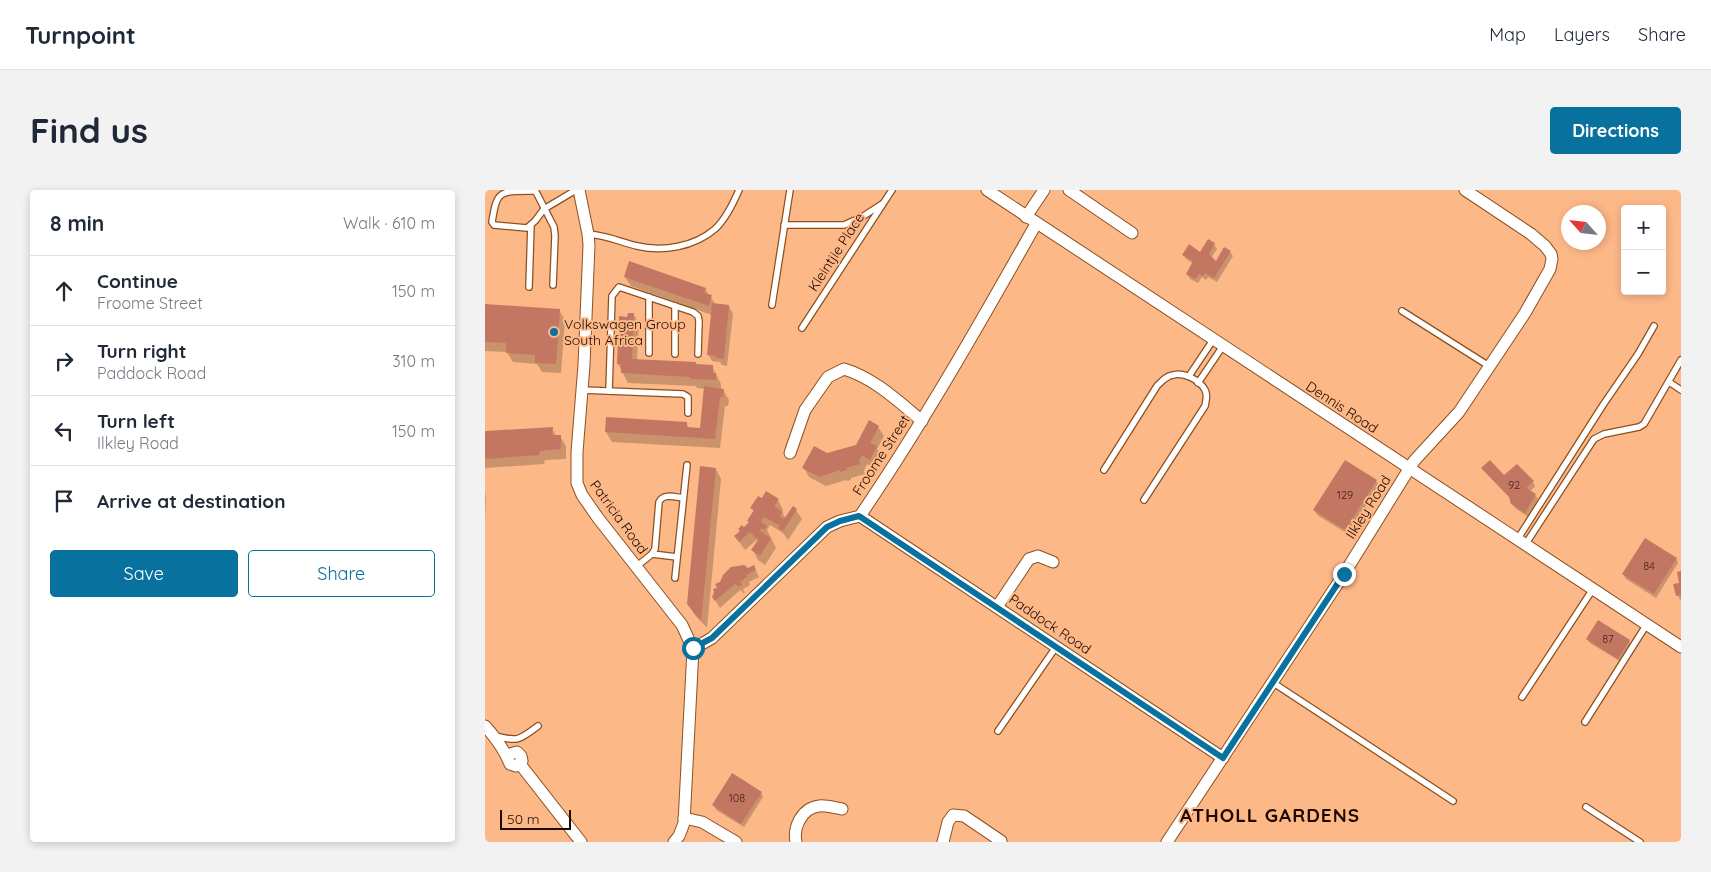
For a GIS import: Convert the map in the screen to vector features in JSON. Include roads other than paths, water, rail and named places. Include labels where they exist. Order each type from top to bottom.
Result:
[{"type":"street","name":"Patricia Road","points":[[577,190],[588,234],[586,326],[577,452],[577,483],[579,491],[682,625],[693,648],[684,818],[681,832],[674,842]]},
{"type":"street","name":"Dennis Road","points":[[987,190],[1409,470],[1681,647]]},
{"type":"street","points":[[1026,217],[1045,190]]},
{"type":"street","points":[[1069,190],[1132,233]]},
{"type":"street","name":"Ilkley Road","points":[[1167,842],[1344,574],[1419,454],[1459,412],[1530,306],[1550,268],[1551,254],[1545,246],[1531,234],[1465,190]]},
{"type":"street","name":"Froome Street","points":[[693,648],[712,638],[827,527],[859,516],[922,420],[1037,224]]},
{"type":"street","points":[[790,454],[805,410],[828,377],[844,369],[859,374],[922,420]]},
{"type":"street","name":"Paddock Road","points":[[859,516],[1223,758]]},
{"type":"street","points":[[997,606],[1029,559],[1039,556],[1053,562]]},
{"type":"street","points":[[485,726],[511,755],[519,753],[522,761],[520,764],[581,842]]},
{"type":"street","points":[[796,842],[795,830],[799,820],[809,808],[820,806],[842,810]]},
{"type":"street","points":[[943,842],[948,822],[953,815],[957,814],[1001,841]]},
{"type":"street","points":[[684,818],[702,822],[735,842]]},
{"type":"lane","points":[[553,285],[554,227],[545,209],[535,190],[507,191],[500,193],[495,199],[492,222],[496,226],[524,228],[531,225],[545,209],[577,190]]},
{"type":"lane","points":[[588,234],[603,235],[637,246],[664,249],[678,247],[715,229],[726,216],[739,190]]},
{"type":"lane","points":[[772,305],[790,190]]},
{"type":"lane","name":"Kleintjie Place","points":[[801,328],[892,190]]},
{"type":"lane","points":[[784,225],[844,225],[862,218],[884,203]]},
{"type":"lane","points":[[529,287],[531,225]]},
{"type":"lane","points":[[609,392],[612,296],[619,287],[693,312],[698,316],[698,354]]},
{"type":"lane","points":[[649,297],[649,353]]},
{"type":"lane","points":[[675,306],[675,354]]},
{"type":"lane","points":[[1402,311],[1489,366]]},
{"type":"lane","points":[[1521,542],[1603,405],[1634,361],[1654,326]]},
{"type":"lane","points":[[1189,376],[1218,343]]},
{"type":"lane","points":[[1198,383],[1218,343]]},
{"type":"lane","points":[[1521,542],[1594,439],[1604,434],[1639,427],[1644,424],[1681,360]]},
{"type":"lane","points":[[1104,470],[1164,378],[1174,374],[1189,376],[1205,390],[1207,398],[1205,406],[1144,500]]},
{"type":"lane","points":[[1669,382],[1681,390]]},
{"type":"lane","points":[[582,390],[683,394],[688,397],[688,413]]},
{"type":"lane","points":[[675,578],[687,465]]},
{"type":"lane","points":[[637,566],[652,554],[656,544],[659,502],[661,498],[664,496],[683,498]]},
{"type":"lane","points":[[652,554],[677,557]]},
{"type":"lane","points":[[1522,697],[1593,589]]},
{"type":"lane","points":[[1585,722],[1647,624]]},
{"type":"lane","points":[[999,731],[1056,647]]},
{"type":"lane","points":[[1272,682],[1453,801]]},
{"type":"lane","points":[[495,738],[516,740],[524,737],[538,726]]},
{"type":"lane","points":[[1586,807],[1640,842]]},
{"type":"place","name":"Volkswagen Group South Africa","points":[[554,332]]},
{"type":"district","name":"ATHOLL GARDENS","points":[[1270,815]]}]
